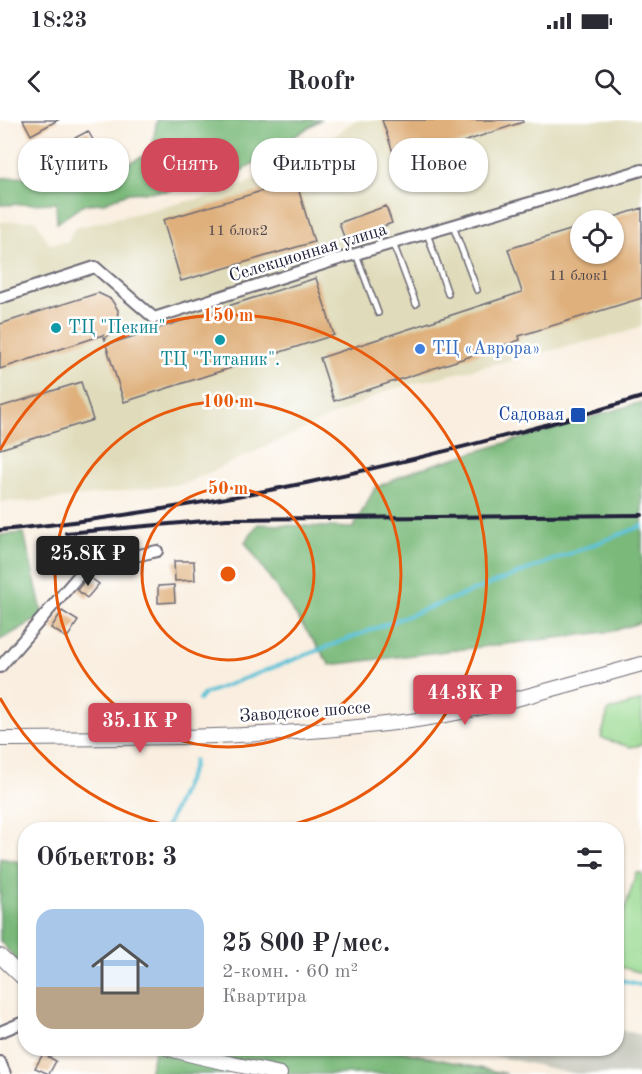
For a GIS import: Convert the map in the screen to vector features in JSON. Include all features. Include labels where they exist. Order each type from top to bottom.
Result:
[{"type":"main road","name":"Заводское шоссе","points":[[0,739],[232,735],[387,724],[484,707],[642,664]]},
{"type":"main road","points":[[0,956],[18,974]]},
{"type":"main road","points":[[191,1056],[239,1069],[280,1074]]},
{"type":"street","name":"Селекционная улица","points":[[0,298],[95,267],[154,318],[356,254],[642,170]]},
{"type":"street","points":[[0,667],[86,567],[157,551]]},
{"type":"street","points":[[0,1032],[18,1024]]},
{"type":"street","points":[[0,1062],[5,1074]]},
{"type":"lane","points":[[453,226],[477,290]]},
{"type":"lane","points":[[427,233],[448,294]]},
{"type":"lane","points":[[393,243],[416,304]]},
{"type":"lane","points":[[356,254],[378,313]]},
{"type":"shaded area","points":[[355,120],[642,120],[642,325],[624,333],[391,389],[184,484],[41,501],[0,502],[0,222],[36,220],[49,244],[68,241],[74,228],[227,192],[239,192],[239,187],[251,181],[251,192],[377,192],[377,138],[332,138]]},
{"type":"shaded area","points":[[624,1031],[642,1035],[642,1074],[576,1074],[495,1056],[624,1056]]},
{"type":"green space","points":[[157,120],[320,120],[292,138],[251,138],[251,165],[239,171],[239,138],[154,138]]},
{"type":"green space","points":[[141,157],[141,192],[148,192],[128,193],[104,203],[85,204],[57,223],[56,203],[0,205],[0,178],[18,177],[18,192],[129,192],[129,163]]},
{"type":"green space","points":[[642,402],[642,622],[614,631],[330,665],[245,542],[258,524],[353,528],[375,488],[415,470]]},
{"type":"green space","points":[[24,533],[43,616],[0,640],[0,535]]},
{"type":"green space","points":[[642,700],[642,745],[630,747],[601,738],[608,711]]},
{"type":"green space","points":[[0,858],[18,862],[18,962],[0,941]]},
{"type":"green space","points":[[636,873],[642,873],[642,973],[624,968],[624,912]]},
{"type":"green space","points":[[153,1056],[423,1056],[507,1074],[288,1074],[232,1061],[227,1074],[149,1074]]},
{"type":"building","points":[[23,120],[58,120],[31,135]]},
{"type":"building","points":[[382,120],[522,120],[523,122],[475,138],[389,138],[389,141]]},
{"type":"building","points":[[88,131],[92,138],[75,138]]},
{"type":"building","points":[[258,192],[299,192],[314,242],[181,281],[163,220]]},
{"type":"building","points":[[386,206],[392,223],[345,240],[339,223]]},
{"type":"building","points":[[642,208],[642,298],[519,336],[520,340],[334,401],[320,358],[522,292],[508,249],[570,230],[570,264],[624,264],[624,214]]},
{"type":"building","name":"ТЦ \"Титаник\".","points":[[316,278],[334,335],[124,402],[106,345]]},
{"type":"building","name":"ТЦ \"Пекин\"","points":[[98,293],[111,299],[118,310],[117,322],[105,340],[103,335],[0,369],[0,324]]},
{"type":"building","points":[[81,382],[93,420],[0,449],[0,407]]},
{"type":"building","points":[[174,561],[194,561],[195,580],[175,581]]},
{"type":"building","points":[[88,576],[99,584],[87,598],[77,590]]},
{"type":"building","points":[[174,585],[175,602],[158,603],[158,586]]},
{"type":"building","points":[[62,611],[78,621],[67,638],[51,628]]},
{"type":"building","points":[[42,1056],[56,1061],[49,1074],[35,1068]]},
{"type":"waterway","points":[[199,700],[204,694],[642,526]]},
{"type":"waterway","points":[[169,822],[194,760]]},
{"type":"waterway","points":[[624,981],[642,985]]},
{"type":"railway","points":[[0,530],[154,511],[306,483],[475,444],[642,397]]},
{"type":"railway","points":[[66,533],[227,519],[642,515]]},
{"type":"place","name":"ТЦ \"Пекин\"","points":[[56,328]]},
{"type":"place","name":"ТЦ \"Титаник\".","points":[[220,340]]},
{"type":"place","name":"ТЦ «Аврора»","points":[[420,349]]},
{"type":"place","name":"Садовая","points":[[578,415]]}]
